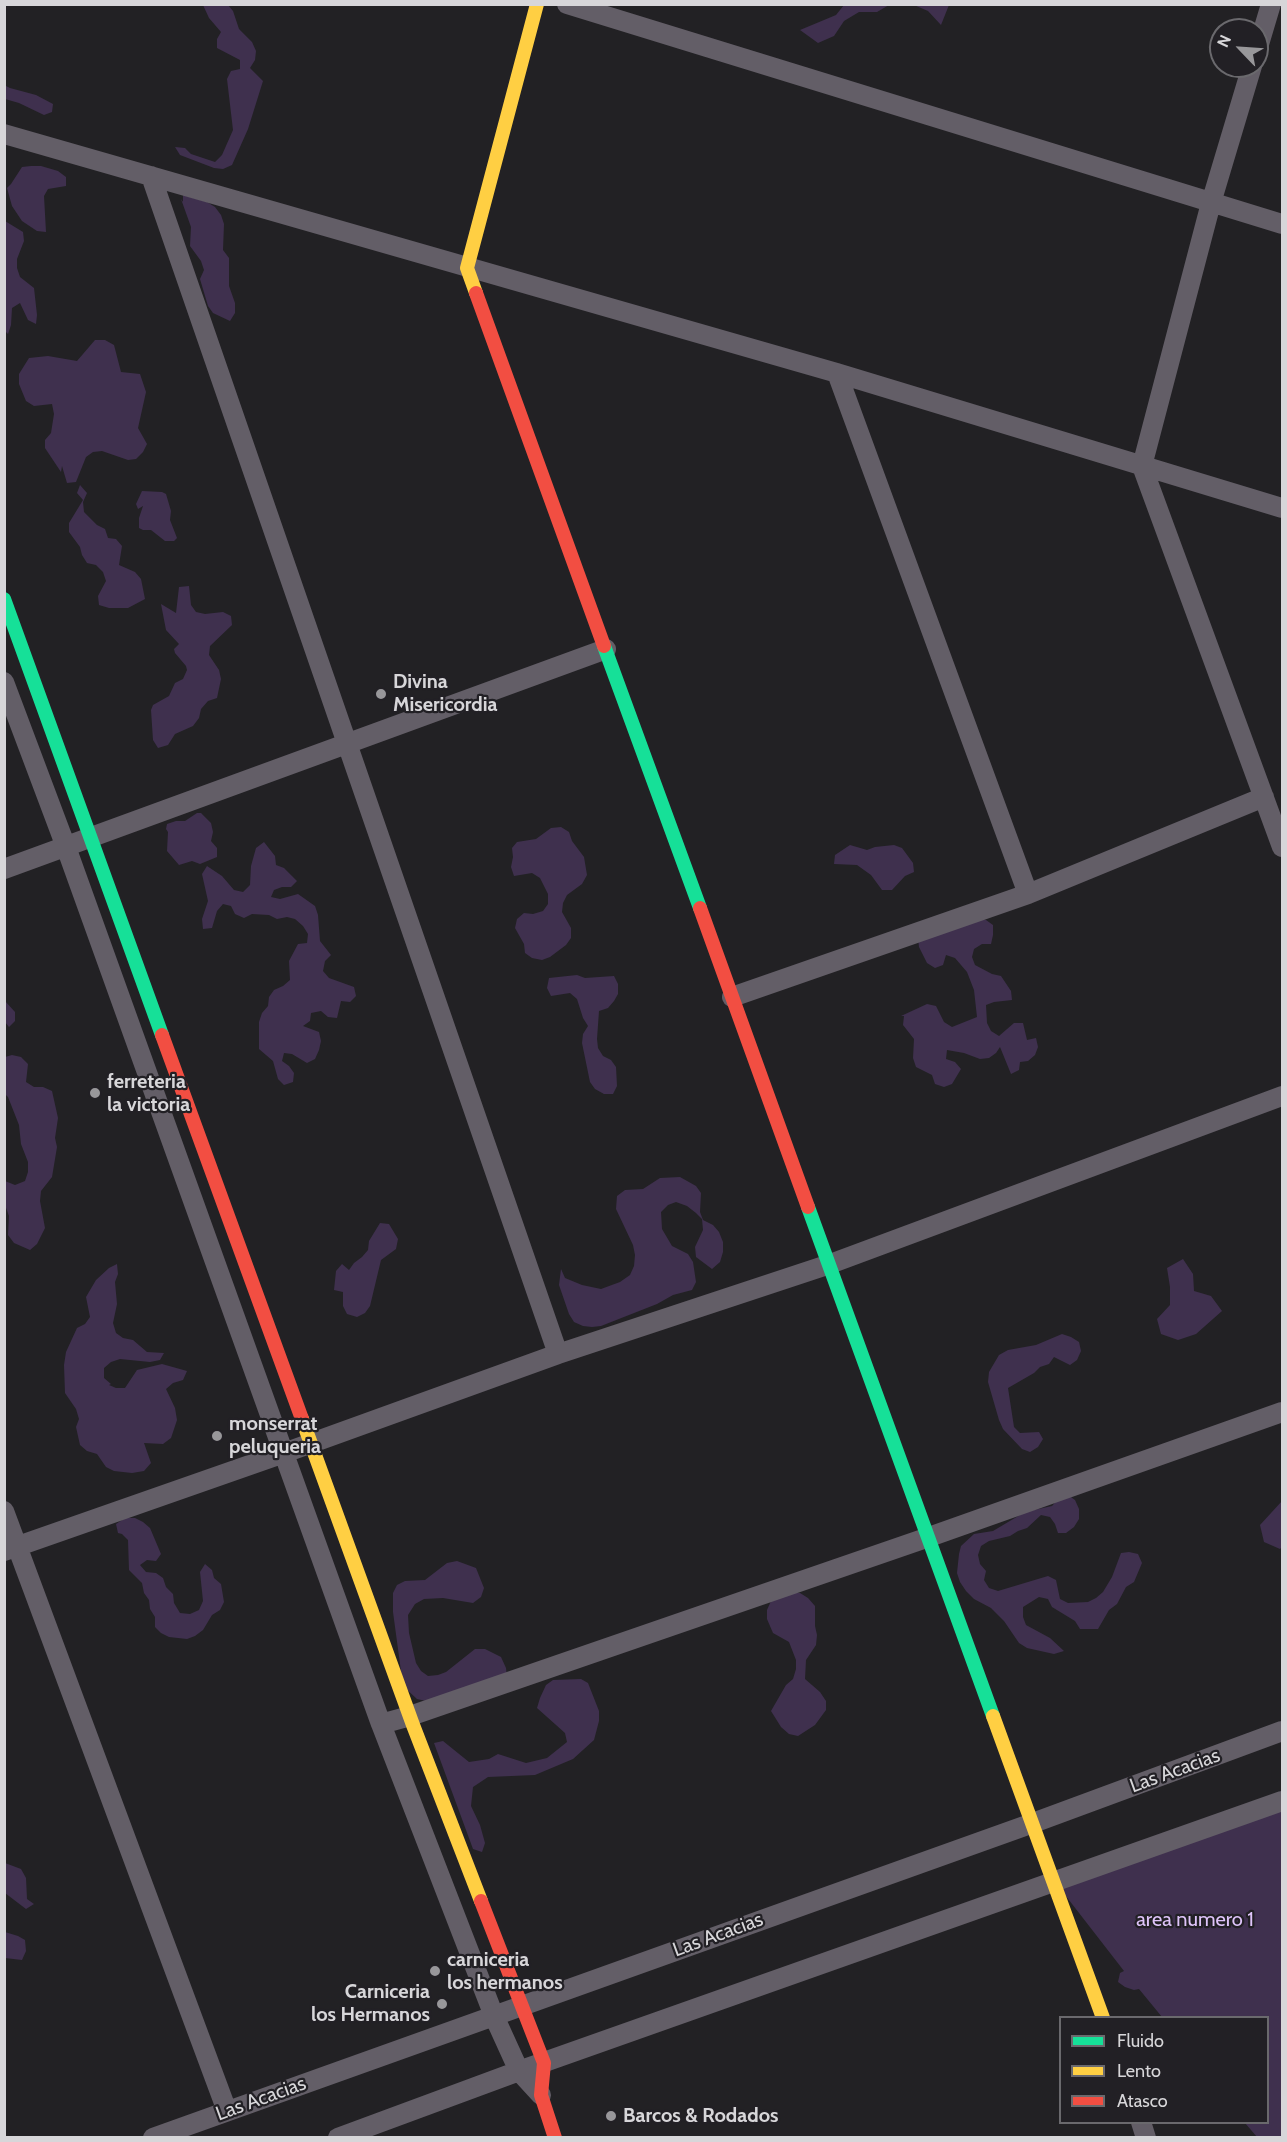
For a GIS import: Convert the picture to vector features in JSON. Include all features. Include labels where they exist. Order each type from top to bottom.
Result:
[{"type":"street","points":[[537,4],[467,268],[1102,2016]]},
{"type":"street","points":[[567,4],[1282,224]]},
{"type":"street","points":[[1248,78],[1211,202],[1142,466],[1282,847]]},
{"type":"street","points":[[4,134],[837,373],[1282,508]]},
{"type":"street","points":[[151,176],[558,1354]]},
{"type":"street","points":[[837,373],[1028,894]]},
{"type":"street","points":[[4,599],[410,1716],[544,2063],[541,2095],[555,2138]]},
{"type":"street","points":[[4,869],[606,649]]},
{"type":"street","points":[[4,682],[66,847],[381,1724],[494,2016],[519,2071],[541,2095]]},
{"type":"street","points":[[732,997],[1028,894],[1264,797]]},
{"type":"street","points":[[11,1548],[558,1354],[830,1264],[1282,1096]]},
{"type":"street","points":[[381,1724],[410,1716],[1282,1412]]},
{"type":"street","points":[[4,1511],[11,1548],[227,2111]]},
{"type":"street","name":"Las Acacias","points":[[153,2138],[1033,1823],[1282,1731]]},
{"type":"street","points":[[338,2138],[519,2071],[1282,1800]]},
{"type":"green space","points":[[203,5],[228,5],[233,11],[239,29],[252,42],[256,51],[255,60],[250,68],[263,81],[248,129],[232,165],[223,169],[214,168],[180,155],[175,147],[185,148],[191,154],[215,162],[222,155],[233,130],[227,79],[231,71],[240,69],[240,60],[217,48],[217,39],[221,32],[209,18]]},
{"type":"green space","points":[[844,5],[889,5],[877,12],[859,12],[844,21],[834,36],[818,43],[800,30],[836,15]]},
{"type":"green space","points":[[914,5],[949,5],[941,25],[928,11]]},
{"type":"green space","points":[[4,85],[36,95],[53,104],[52,112],[44,115],[5,99]]},
{"type":"green space","points":[[41,166],[58,171],[66,177],[66,186],[48,189],[44,196],[46,232],[37,231],[22,221],[12,206],[7,188],[22,167]]},
{"type":"green space","points":[[183,195],[207,202],[221,215],[224,224],[223,250],[229,258],[229,286],[235,303],[235,313],[230,321],[213,313],[208,306],[200,279],[204,270],[201,261],[190,246],[191,227],[181,199],[183,202]]},
{"type":"green space","points":[[5,221],[23,232],[24,241],[17,259],[17,268],[20,277],[34,288],[37,315],[36,324],[28,320],[20,303],[12,308],[8,334],[4,330]]},
{"type":"green space","points":[[95,340],[105,340],[114,345],[121,372],[140,374],[146,392],[138,428],[147,444],[136,459],[128,460],[102,451],[93,452],[86,457],[76,482],[67,483],[62,466],[61,472],[45,448],[45,440],[51,433],[54,414],[52,404],[34,406],[26,401],[19,384],[19,374],[29,358],[48,356],[77,361]]},
{"type":"green space","points":[[80,485],[87,493],[83,502],[84,512],[97,525],[105,529],[108,538],[116,539],[122,546],[119,565],[135,572],[141,579],[145,599],[128,608],[109,608],[99,605],[98,596],[106,581],[103,572],[96,565],[87,563],[80,547],[69,532],[69,523],[83,500],[77,493]]},
{"type":"green space","points":[[142,491],[166,494],[171,511],[170,520],[177,538],[174,541],[165,541],[151,530],[139,528],[143,506],[138,509],[136,504]]},
{"type":"green space","points":[[189,586],[191,605],[196,612],[205,614],[223,612],[231,616],[232,625],[210,646],[209,655],[219,670],[221,679],[217,698],[208,701],[201,709],[199,718],[193,726],[175,734],[168,745],[158,748],[153,740],[151,710],[153,705],[169,696],[175,683],[183,679],[187,670],[175,653],[174,649],[179,644],[166,630],[161,604],[176,613],[179,587]]},
{"type":"green space","points":[[201,813],[211,823],[213,832],[211,841],[217,848],[217,857],[200,864],[192,861],[179,865],[167,851],[167,824],[185,821]]},
{"type":"green space","points":[[561,827],[569,832],[572,841],[584,857],[587,875],[582,884],[567,895],[563,903],[562,912],[571,928],[571,938],[566,945],[542,960],[532,958],[525,953],[524,944],[515,928],[517,919],[524,913],[533,914],[543,911],[548,904],[548,894],[540,878],[532,873],[514,876],[511,867],[512,848],[517,842],[536,839],[551,828]]},
{"type":"green space","points":[[264,842],[275,856],[276,865],[284,868],[297,881],[291,887],[274,890],[271,897],[280,899],[298,894],[315,906],[320,941],[331,955],[325,961],[323,971],[329,978],[354,987],[356,996],[350,1002],[341,1001],[337,1018],[328,1017],[321,1011],[311,1013],[310,1021],[303,1026],[319,1032],[321,1041],[319,1050],[315,1059],[307,1063],[292,1054],[284,1053],[282,1061],[294,1073],[293,1082],[284,1085],[278,1079],[273,1061],[259,1049],[259,1022],[274,990],[290,980],[289,961],[298,944],[307,943],[308,934],[295,919],[287,917],[277,919],[269,915],[252,914],[244,918],[235,914],[231,906],[223,904],[217,911],[212,928],[203,929],[202,919],[208,901],[202,874],[207,866],[222,876],[234,890],[243,892],[250,885],[251,866],[256,848]]},
{"type":"green space","points":[[850,845],[867,850],[894,845],[902,848],[913,863],[914,872],[905,876],[892,890],[882,890],[871,875],[857,865],[834,864],[835,855]]},
{"type":"green space","points":[[976,917],[993,925],[993,935],[991,944],[982,944],[974,949],[972,957],[975,965],[1001,976],[1011,991],[1012,1000],[986,1005],[987,1023],[991,1031],[999,1036],[1014,1023],[1023,1023],[1027,1040],[1036,1038],[1038,1047],[1035,1055],[1028,1061],[1020,1062],[1019,1070],[1011,1074],[1000,1047],[989,1058],[980,1059],[947,1050],[946,1059],[955,1062],[961,1069],[952,1084],[944,1087],[935,1084],[932,1075],[916,1067],[913,1058],[914,1039],[903,1025],[904,1016],[901,1016],[927,1004],[936,1006],[944,1022],[952,1027],[977,1017],[974,990],[967,972],[955,958],[946,955],[943,965],[935,968],[927,963],[919,947],[918,938]]},
{"type":"green space","points":[[577,975],[585,978],[614,976],[618,984],[618,994],[614,1001],[608,1008],[599,1011],[597,1039],[598,1048],[603,1056],[611,1060],[616,1067],[617,1086],[613,1094],[604,1094],[595,1089],[590,1082],[582,1043],[583,1034],[588,1026],[577,999],[570,993],[551,996],[547,988],[549,978]]},
{"type":"green space","points":[[5,1001],[15,1012],[15,1021],[9,1027],[5,1022]]},
{"type":"green space","points":[[12,1055],[21,1057],[28,1064],[26,1082],[34,1087],[43,1087],[52,1091],[58,1118],[55,1138],[57,1147],[52,1177],[41,1191],[40,1201],[45,1228],[37,1244],[30,1250],[14,1243],[8,1235],[9,1216],[5,1205],[5,1181],[15,1185],[25,1181],[28,1172],[28,1162],[21,1144],[19,1125],[5,1094],[5,1057]]},
{"type":"green space","points":[[680,1177],[696,1186],[701,1193],[700,1212],[703,1220],[713,1225],[723,1242],[720,1262],[712,1269],[696,1257],[695,1247],[703,1230],[702,1219],[687,1206],[676,1202],[668,1205],[661,1212],[662,1229],[672,1246],[688,1254],[693,1262],[696,1282],[692,1290],[673,1295],[657,1304],[601,1326],[583,1326],[574,1322],[559,1285],[561,1269],[565,1278],[601,1289],[620,1282],[630,1275],[635,1255],[633,1245],[616,1209],[617,1196],[625,1190],[643,1189],[660,1178]]},
{"type":"green space","points":[[380,1223],[389,1224],[398,1239],[396,1249],[381,1260],[370,1306],[365,1313],[357,1317],[347,1314],[343,1306],[343,1292],[334,1290],[336,1271],[342,1264],[349,1270],[362,1257],[368,1250],[369,1241]]},
{"type":"green space","points":[[1183,1259],[1193,1274],[1194,1291],[1211,1296],[1222,1311],[1196,1334],[1178,1340],[1161,1334],[1157,1319],[1170,1305],[1167,1268]]},
{"type":"green space","points":[[117,1264],[118,1274],[115,1282],[117,1304],[113,1323],[116,1333],[123,1338],[133,1340],[147,1352],[164,1353],[160,1360],[150,1362],[120,1359],[111,1362],[104,1368],[104,1378],[111,1384],[109,1385],[125,1388],[137,1370],[162,1364],[187,1371],[183,1380],[173,1383],[166,1389],[175,1408],[177,1420],[171,1438],[163,1444],[144,1443],[151,1463],[144,1471],[132,1473],[114,1471],[106,1467],[97,1454],[87,1451],[80,1445],[76,1427],[79,1419],[76,1409],[65,1393],[66,1352],[77,1328],[85,1324],[90,1317],[86,1297],[96,1280]]},
{"type":"green space","points":[[1062,1334],[1079,1342],[1081,1351],[1077,1360],[1070,1365],[1054,1357],[1049,1364],[1040,1367],[1008,1388],[1014,1427],[1020,1433],[1039,1432],[1043,1439],[1038,1447],[1030,1452],[1022,1449],[1003,1429],[988,1382],[989,1372],[999,1355],[1008,1350],[1036,1345]]},
{"type":"green space","points":[[1068,1495],[1075,1500],[1079,1509],[1079,1519],[1066,1533],[1058,1533],[1050,1517],[1041,1515],[1027,1528],[981,1546],[978,1555],[980,1564],[986,1571],[984,1580],[989,1588],[998,1591],[1048,1576],[1056,1580],[1060,1599],[1068,1603],[1088,1602],[1096,1598],[1103,1592],[1112,1577],[1121,1553],[1138,1554],[1142,1563],[1134,1582],[1126,1587],[1117,1604],[1109,1610],[1098,1629],[1080,1629],[1075,1621],[1052,1607],[1048,1599],[1039,1597],[1023,1607],[1026,1625],[1050,1638],[1064,1651],[1054,1654],[1027,1648],[1019,1643],[1004,1621],[991,1608],[974,1599],[966,1591],[957,1573],[961,1546],[974,1534],[993,1531],[1025,1512],[1052,1506],[1059,1498]]},
{"type":"green space","points":[[1282,1501],[1282,1547],[1280,1549],[1264,1542],[1260,1525]]},
{"type":"green space","points":[[125,1518],[135,1518],[150,1528],[161,1554],[156,1561],[147,1560],[140,1565],[146,1572],[156,1573],[163,1578],[166,1587],[173,1594],[174,1603],[180,1613],[190,1614],[199,1610],[203,1601],[200,1572],[205,1564],[221,1584],[224,1602],[220,1610],[212,1615],[203,1630],[195,1636],[187,1639],[169,1637],[155,1627],[155,1617],[150,1609],[142,1583],[129,1570],[128,1540],[118,1533],[116,1524]]},
{"type":"green space","points":[[457,1561],[476,1568],[484,1588],[481,1597],[473,1603],[443,1598],[424,1599],[415,1604],[408,1615],[409,1633],[416,1663],[428,1676],[438,1675],[446,1672],[475,1649],[485,1649],[501,1657],[507,1677],[426,1701],[417,1699],[403,1686],[393,1612],[393,1593],[397,1585],[405,1581],[425,1580],[447,1563]]},
{"type":"green space","points":[[790,1593],[800,1593],[815,1606],[816,1645],[806,1660],[805,1679],[820,1692],[826,1701],[826,1710],[815,1725],[798,1736],[789,1734],[781,1727],[771,1711],[786,1685],[793,1679],[796,1660],[789,1642],[773,1633],[767,1619],[767,1610],[771,1601]]},
{"type":"green space","points":[[581,1679],[588,1683],[599,1711],[594,1740],[573,1759],[535,1775],[488,1777],[473,1787],[471,1806],[485,1843],[482,1852],[473,1849],[434,1743],[443,1741],[469,1762],[489,1759],[498,1754],[526,1763],[547,1758],[567,1742],[565,1733],[537,1708],[540,1698],[546,1685],[553,1680]]},
{"type":"green space","name":"area numero 1","points":[[1282,1791],[1282,2137],[1257,2137],[1246,2124],[1269,2124],[1269,2016],[1161,2016],[1139,1989],[1125,1987],[1118,1982],[1120,1973],[1124,1971],[1055,1882]]},
{"type":"green space","points":[[5,1863],[21,1869],[26,1878],[27,1899],[34,1904],[26,1909],[5,1893]]},
{"type":"green space","points":[[5,1932],[25,1940],[26,1951],[22,1960],[5,1958]]},
{"type":"traffic: fast","points":[[4,599],[162,1035]]},
{"type":"traffic: fast","points":[[604,646],[700,908]]},
{"type":"traffic: fast","points":[[808,1207],[993,1716]]},
{"type":"traffic: slow","points":[[476,293],[467,268],[537,4]]},
{"type":"traffic: slow","points":[[302,1419],[413,1725],[481,1901]]},
{"type":"traffic: slow","points":[[993,1716],[1102,2016]]},
{"type":"traffic: jam","points":[[476,293],[604,646]]},
{"type":"traffic: jam","points":[[700,908],[808,1207]]},
{"type":"traffic: jam","points":[[162,1035],[302,1419]]},
{"type":"traffic: jam","points":[[481,1901],[544,2063],[541,2095],[555,2138]]},
{"type":"place","name":"Divina Misericordia","points":[[381,694]]},
{"type":"place","name":"ferreteria la victoria","points":[[95,1093]]},
{"type":"place","name":"monserrat peluqueria","points":[[217,1436]]},
{"type":"place","name":"carniceria los hermanos","points":[[435,1971]]},
{"type":"place","name":"Carniceria los Hermanos","points":[[442,2004]]},
{"type":"place","name":"Barcos & Rodados","points":[[611,2116]]}]
